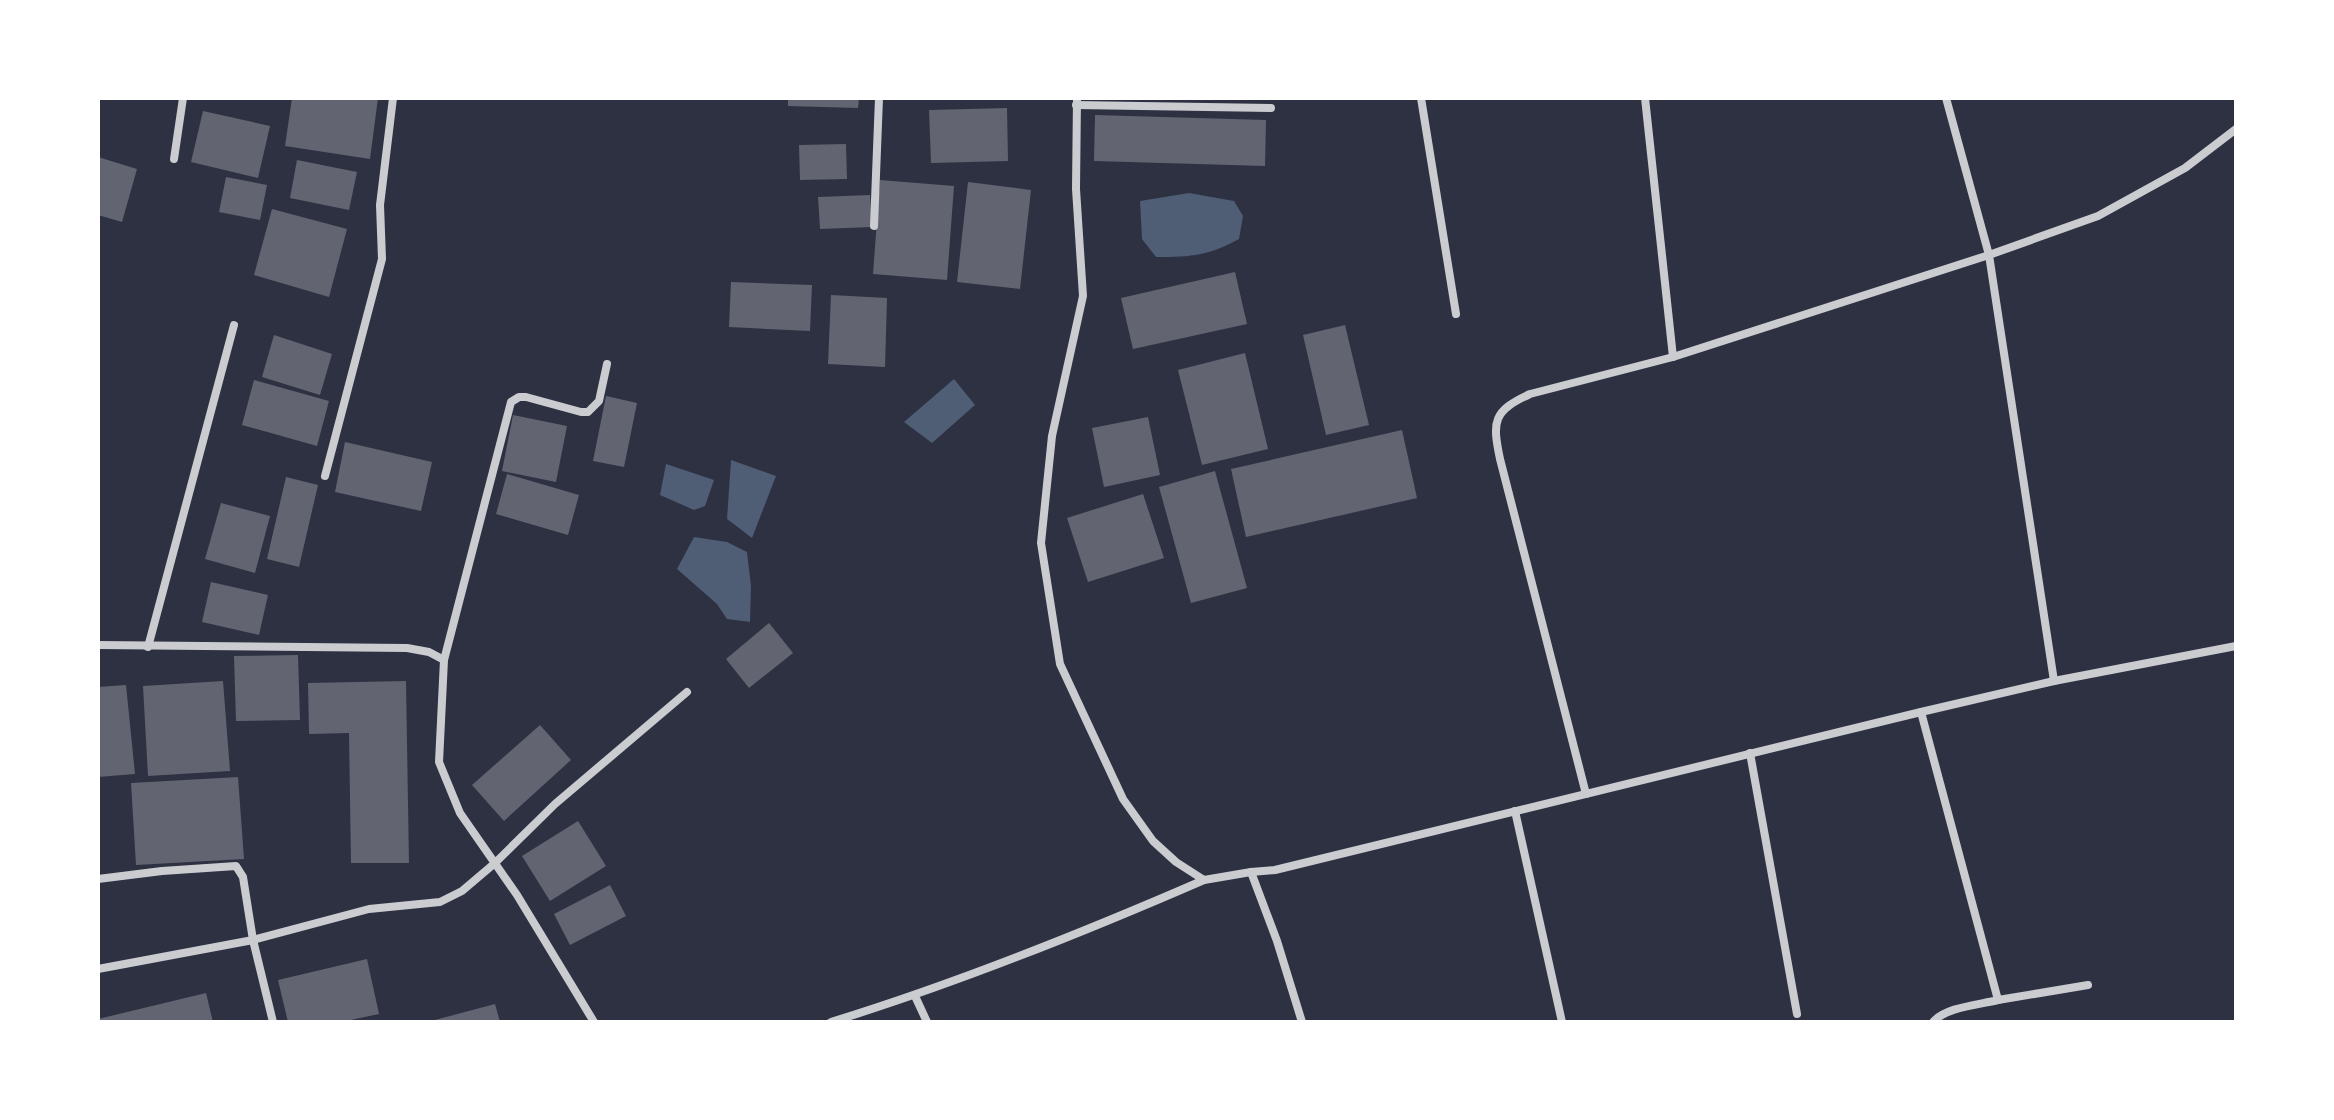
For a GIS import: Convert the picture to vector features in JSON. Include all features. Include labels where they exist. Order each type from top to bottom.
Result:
[{"type":"street","points":[[174,159],[183,98]]},
{"type":"street","points":[[325,476],[382,259],[380,205],[393,98]]},
{"type":"street","points":[[874,226],[879,98]]},
{"type":"street","points":[[1421,98],[1456,314]]},
{"type":"street","points":[[1645,98],[1673,357]]},
{"type":"street","points":[[1946,98],[1989,255],[2054,681]]},
{"type":"street","points":[[1204,880],[1163,852],[1123,799],[1060,664],[1041,543],[1052,436],[1083,296],[1076,189],[1076,102],[1271,108]]},
{"type":"street","points":[[1586,794],[1500,459],[1496,419],[1509,405],[1530,394],[1673,357],[1989,255],[2098,216],[2185,168],[2236,129]]},
{"type":"street","points":[[148,647],[234,325]]},
{"type":"street","points":[[594,1022],[517,895],[460,813],[439,762],[444,660],[511,402],[526,397],[588,412],[599,401],[607,364]]},
{"type":"street","points":[[98,645],[407,648],[429,652],[444,660]]},
{"type":"street","points":[[831,1022],[915,996],[1122,916],[1204,880],[1275,870],[2054,681],[2236,646]]},
{"type":"street","points":[[98,969],[253,940],[369,909],[440,902],[462,891],[495,863],[555,804],[687,692]]},
{"type":"street","points":[[1921,712],[1998,1000]]},
{"type":"street","points":[[1750,753],[1797,1014]]},
{"type":"street","points":[[1515,811],[1562,1022]]},
{"type":"street","points":[[98,879],[236,866],[243,877],[253,940],[273,1022]]},
{"type":"street","points":[[1251,872],[1277,941],[1302,1022]]},
{"type":"street","points":[[1933,1022],[1946,1013],[1998,1000],[2088,985]]},
{"type":"street","points":[[915,996],[927,1022]]},
{"type":"water","points":[[1189,193],[1234,201],[1243,216],[1239,239],[1199,254],[1156,257],[1142,239],[1140,201]]},
{"type":"water","points":[[954,379],[975,405],[932,443],[904,422]]},
{"type":"water","points":[[731,460],[776,476],[752,538],[727,519]]},
{"type":"water","points":[[666,464],[714,480],[705,506],[694,510],[660,495]]},
{"type":"water","points":[[694,537],[727,542],[747,552],[751,586],[750,622],[727,619],[717,604],[677,569]]},
{"type":"building","points":[[292,98],[378,98],[370,159],[285,146]]},
{"type":"building","points":[[788,98],[859,98],[858,108],[788,106]]},
{"type":"building","points":[[1007,108],[1008,161],[931,163],[929,110]]},
{"type":"building","points":[[203,111],[270,126],[258,178],[191,162]]},
{"type":"building","points":[[1095,115],[1266,120],[1265,166],[1094,161]]},
{"type":"building","points":[[846,144],[847,179],[800,180],[799,145]]},
{"type":"building","points":[[98,157],[137,169],[122,222],[98,215]]},
{"type":"building","points":[[297,160],[357,172],[349,210],[290,198]]},
{"type":"building","points":[[226,177],[267,185],[260,220],[219,212]]},
{"type":"building","points":[[880,180],[954,186],[947,280],[873,274]]},
{"type":"building","points":[[968,182],[1031,190],[1020,289],[957,282]]},
{"type":"building","points":[[870,195],[872,227],[820,229],[818,197]]},
{"type":"building","points":[[272,209],[347,229],[329,297],[254,275]]},
{"type":"building","points":[[1235,272],[1247,324],[1133,349],[1121,298]]},
{"type":"building","points":[[731,282],[812,285],[810,331],[729,327]]},
{"type":"building","points":[[831,295],[887,298],[885,367],[828,364]]},
{"type":"building","points":[[1345,325],[1369,425],[1326,435],[1303,335]]},
{"type":"building","points":[[274,335],[332,354],[320,395],[262,377]]},
{"type":"building","points":[[1245,353],[1268,449],[1202,465],[1178,370]]},
{"type":"building","points":[[254,380],[329,401],[317,446],[242,425]]},
{"type":"building","points":[[606,396],[637,403],[624,467],[593,461]]},
{"type":"building","points":[[513,415],[567,426],[556,482],[502,471]]},
{"type":"building","points":[[1148,417],[1160,475],[1104,487],[1092,428]]},
{"type":"building","points":[[1402,430],[1417,498],[1246,537],[1231,469]]},
{"type":"building","points":[[345,442],[432,462],[421,511],[335,492]]},
{"type":"building","points":[[1215,471],[1247,588],[1191,603],[1159,487]]},
{"type":"building","points":[[507,474],[579,495],[568,535],[496,514]]},
{"type":"building","points":[[286,477],[318,485],[299,567],[267,559]]},
{"type":"building","points":[[1143,494],[1164,558],[1088,582],[1067,518]]},
{"type":"building","points":[[221,503],[270,516],[255,573],[205,559]]},
{"type":"building","points":[[211,582],[268,595],[259,635],[202,622]]},
{"type":"building","points":[[769,623],[793,653],[749,688],[726,659]]},
{"type":"building","points":[[298,655],[300,720],[236,721],[234,656]]},
{"type":"building","points":[[223,681],[230,771],[148,776],[143,686]]},
{"type":"building","points":[[406,681],[409,863],[351,863],[349,733],[309,734],[308,683]]},
{"type":"building","points":[[126,685],[135,774],[98,777],[98,687]]},
{"type":"building","points":[[540,725],[571,760],[504,821],[472,785]]},
{"type":"building","points":[[238,777],[244,859],[136,865],[131,783]]},
{"type":"building","points":[[578,821],[606,866],[550,901],[522,856]]},
{"type":"building","points":[[610,885],[626,916],[570,945],[554,914]]},
{"type":"building","points":[[367,959],[379,1014],[341,1022],[288,1022],[278,980]]},
{"type":"building","points":[[206,993],[213,1022],[98,1022],[98,1019]]},
{"type":"building","points":[[495,1004],[500,1022],[431,1022],[431,1021]]}]
